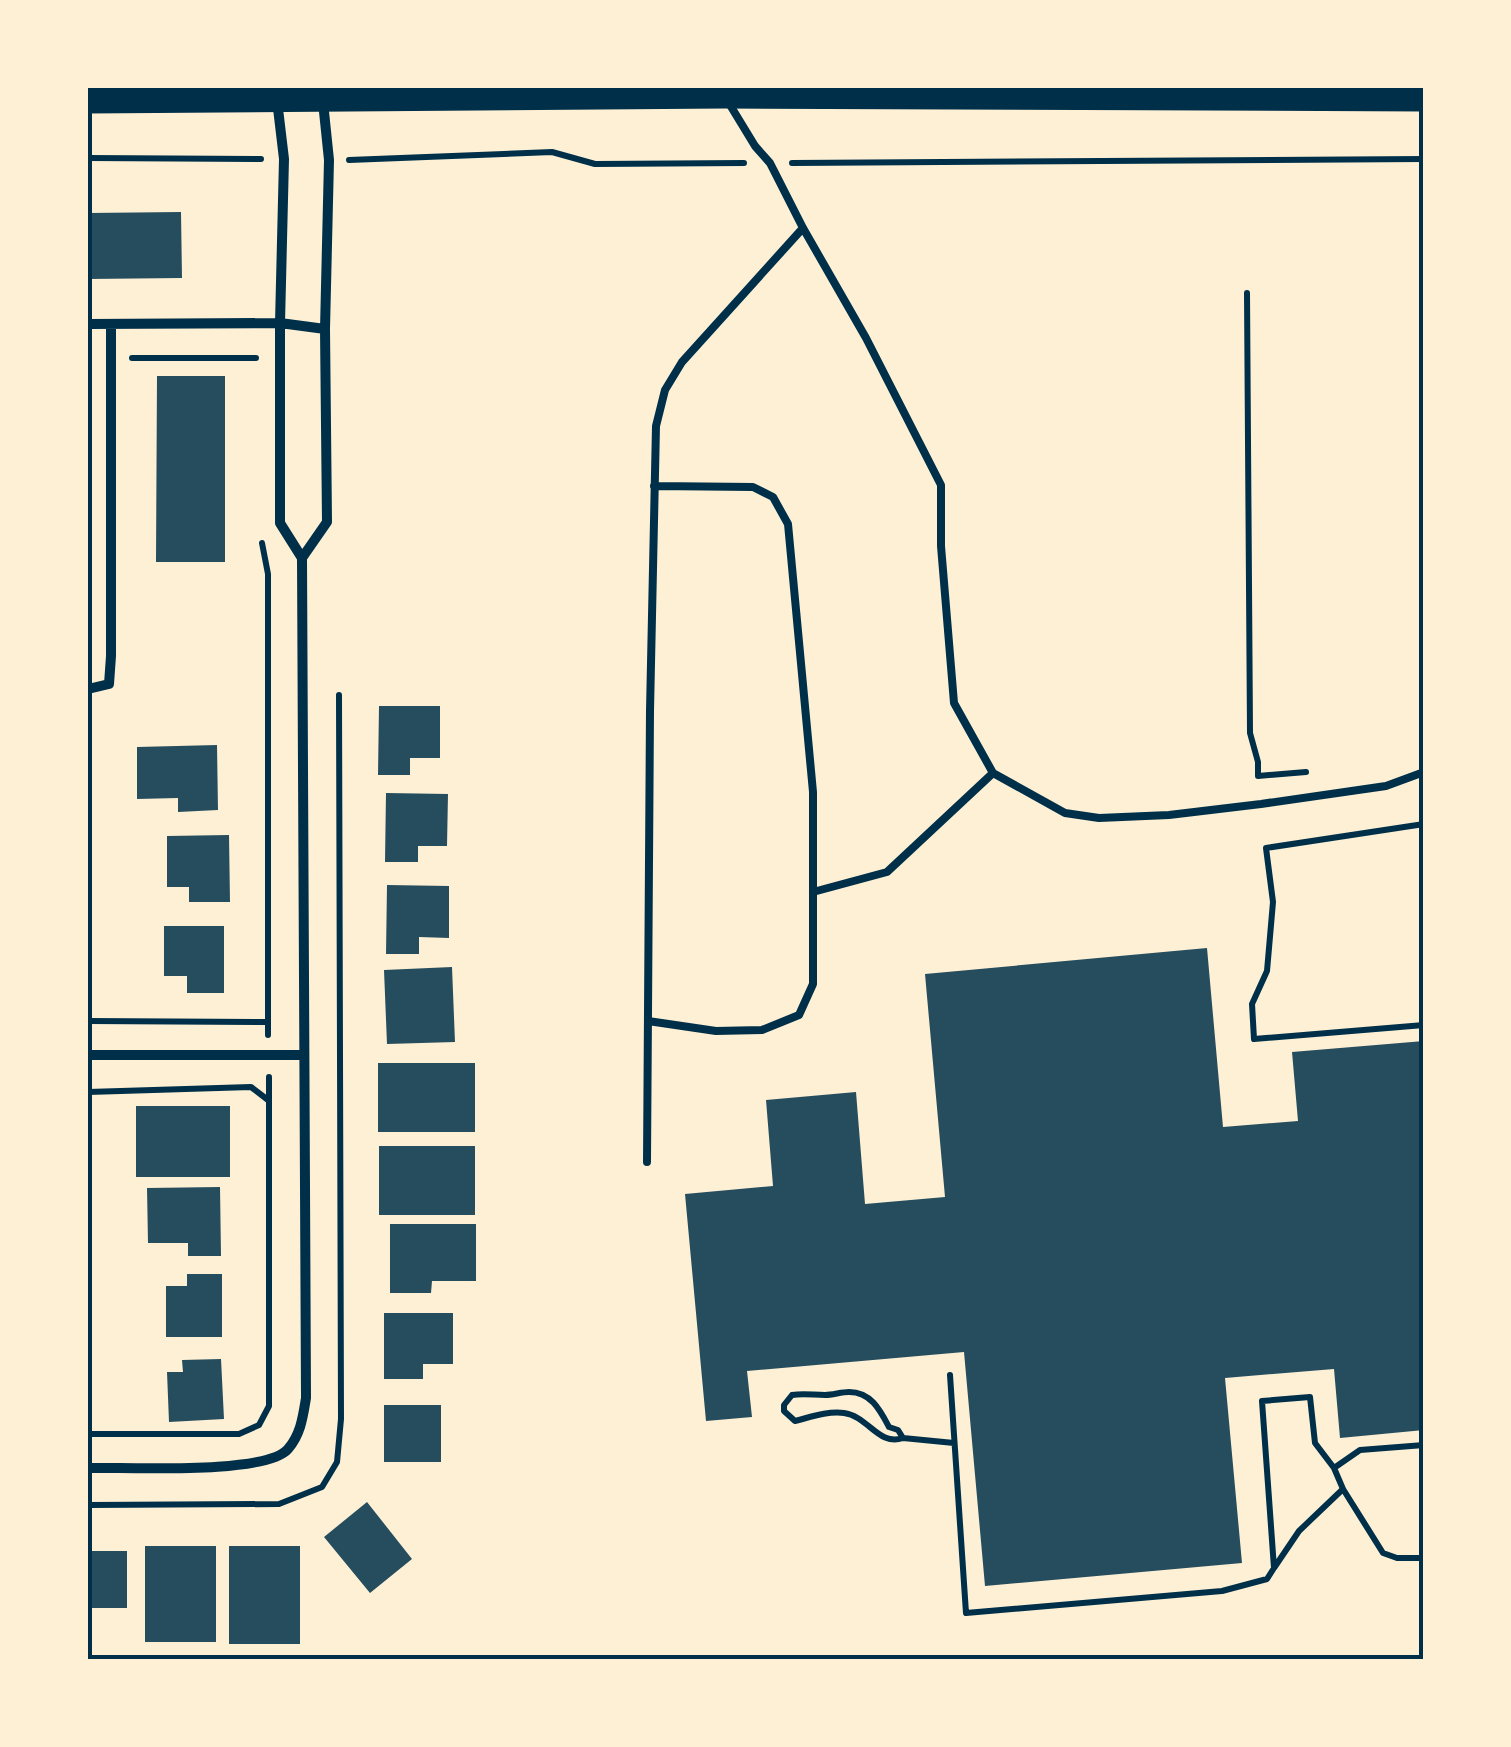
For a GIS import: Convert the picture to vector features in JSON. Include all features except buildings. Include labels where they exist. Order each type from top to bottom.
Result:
[{"type":"main road","points":[[88,100],[164,94],[323,100],[595,92],[1424,99]]},
{"type":"street","points":[[88,1468],[240,1466],[270,1460],[286,1452],[301,1428],[306,1398],[302,558],[280,523],[284,159],[277,100]]},
{"type":"street","points":[[302,558],[327,522],[325,329],[329,160],[323,100]]},
{"type":"street","points":[[88,324],[280,323],[325,329]]},
{"type":"street","points":[[88,688],[109,684],[112,656],[110,324]]},
{"type":"street","points":[[88,1056],[304,1056]]},
{"type":"lane","points":[[725,96],[770,163],[941,485],[941,546],[954,703],[993,773],[1066,814],[1100,818],[1169,815],[1386,786],[1424,772]]},
{"type":"lane","points":[[647,1162],[656,426],[665,390],[682,362],[803,228]]},
{"type":"lane","points":[[648,1021],[716,1031],[762,1030],[799,1015],[814,984],[813,792],[788,524],[773,496],[753,488],[654,486]]},
{"type":"lane","points":[[814,892],[886,872],[993,773]]},
{"type":"path","points":[[260,159],[260,177]]},
{"type":"path","points":[[1246,293],[1250,732],[1258,776]]},
{"type":"path","points":[[110,358],[256,358],[256,323]]},
{"type":"path","points":[[88,1434],[239,1434],[259,1425],[269,1406],[268,574],[262,541]]},
{"type":"path","points":[[1424,824],[1266,848],[1272,902],[1267,971],[1252,1004],[1254,1039],[1424,1025]]},
{"type":"path","points":[[88,1022],[268,1022]]},
{"type":"path","points":[[88,1092],[251,1086],[269,1100]]},
{"type":"path","points":[[950,1375],[966,1613],[1222,1591],[1267,1578],[1298,1531],[1343,1488]]},
{"type":"path","points":[[903,1438],[863,1394],[806,1392],[792,1395],[784,1404],[784,1411],[795,1421],[818,1414],[845,1413],[865,1421],[886,1440],[954,1443]]},
{"type":"path","points":[[1274,1568],[1262,1401],[1310,1397],[1315,1443],[1334,1468],[1383,1553],[1397,1558],[1424,1558]]},
{"type":"path","points":[[1334,1468],[1360,1450],[1424,1445]]}]
